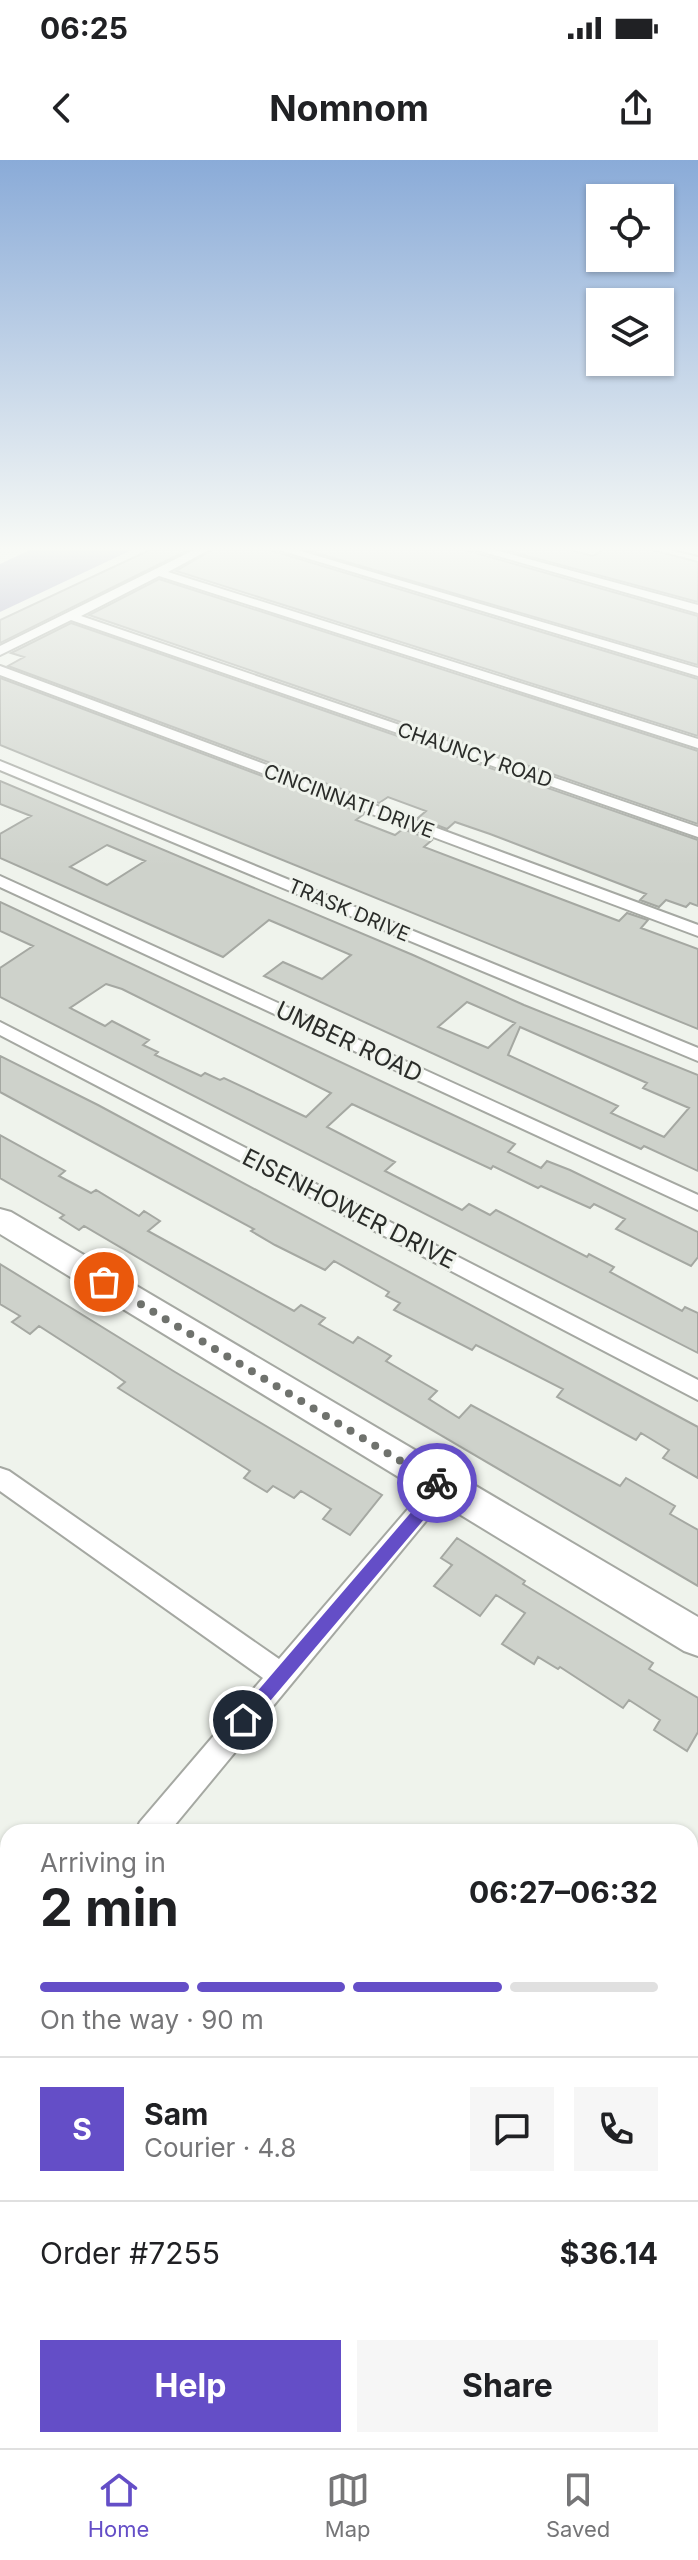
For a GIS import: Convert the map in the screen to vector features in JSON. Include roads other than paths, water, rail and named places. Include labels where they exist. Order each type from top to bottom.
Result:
[{"type":"street","name":"CHAUNCY ROAD","points":[[180,654],[698,832]]},
{"type":"street","points":[[414,654],[698,744]]},
{"type":"street","points":[[636,654],[698,672]]},
{"type":"street","name":"CINCINNATI DRIVE","points":[[0,670],[698,931]]},
{"type":"street","name":"TRASK DRIVE","points":[[0,765],[698,1055]]},
{"type":"street","name":"UMBER ROAD","points":[[0,881],[698,1203]]},
{"type":"street","name":"EISENHOWER DRIVE","points":[[0,1028],[698,1391]]},
{"type":"street","points":[[0,1220],[698,1638]]},
{"type":"street","points":[[0,1478],[280,1675]]},
{"type":"street","points":[[157,1824],[442,1487]]}]
